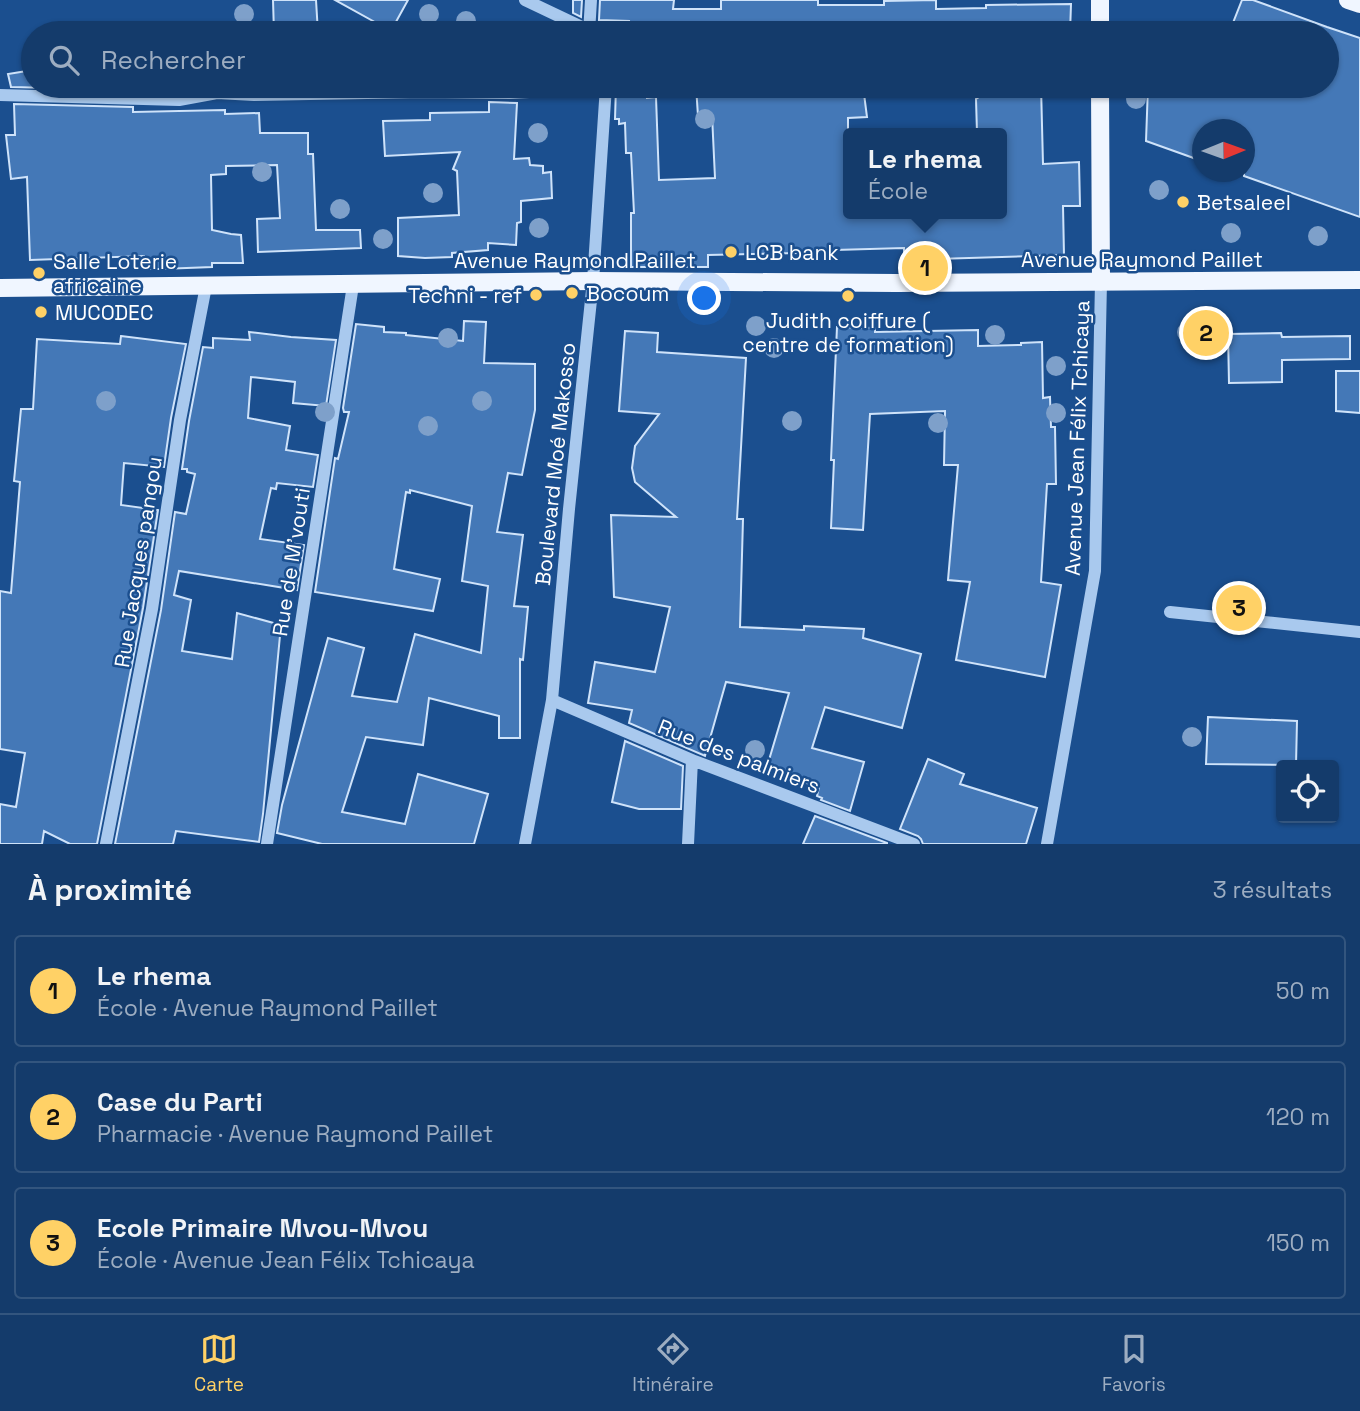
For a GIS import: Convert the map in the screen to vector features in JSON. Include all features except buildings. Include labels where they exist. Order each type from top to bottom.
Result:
[{"type":"main road","points":[[1100,0],[1100,21]]},
{"type":"main road","points":[[1348,0],[1360,4]]},
{"type":"main road","points":[[1100,98],[1101,282]]},
{"type":"main road","name":"Avenue Raymond Paillet","points":[[0,288],[593,281],[1360,280]]},
{"type":"street","points":[[525,0],[566,21]]},
{"type":"street","points":[[589,21],[591,0]]},
{"type":"street","points":[[0,95],[21,96]]},
{"type":"street","points":[[107,98],[190,98]]},
{"type":"street","name":"Boulevard Moé Makosso","points":[[525,844],[552,700],[593,281],[605,98]]},
{"type":"street","name":"Avenue Jean Félix Tchicaya","points":[[1047,844],[1095,571],[1101,282]]},
{"type":"street","name":"Rue de M'vouti","points":[[267,844],[352,285]]},
{"type":"street","name":"Rue Jacques pangou","points":[[106,844],[152,610],[180,419],[206,286]]},
{"type":"street","points":[[1170,612],[1360,632]]},
{"type":"street","name":"Rue des palmiers","points":[[552,700],[692,760],[914,844]]},
{"type":"street","points":[[688,844],[692,760]]},
{"type":"place","name":"Betsaleel","points":[[1183,202]]},
{"type":"place","name":"LCB bank","points":[[731,252]]},
{"type":"place","name":"Le rhema","points":[[925,268]]},
{"type":"place","name":"Salle Loterie africaine","points":[[39,273]]},
{"type":"place","name":"Bocoum","points":[[572,293]]},
{"type":"place","name":"Techni - ref","points":[[536,295]]},
{"type":"place","name":"Judith coiffure ( centre de formation)","points":[[848,296]]},
{"type":"place","name":"MUCODEC","points":[[41,312]]},
{"type":"place","name":"Case du Parti","points":[[1206,333]]},
{"type":"place","name":"Ecole Primaire Mvou-Mvou","points":[[1239,608]]}]
